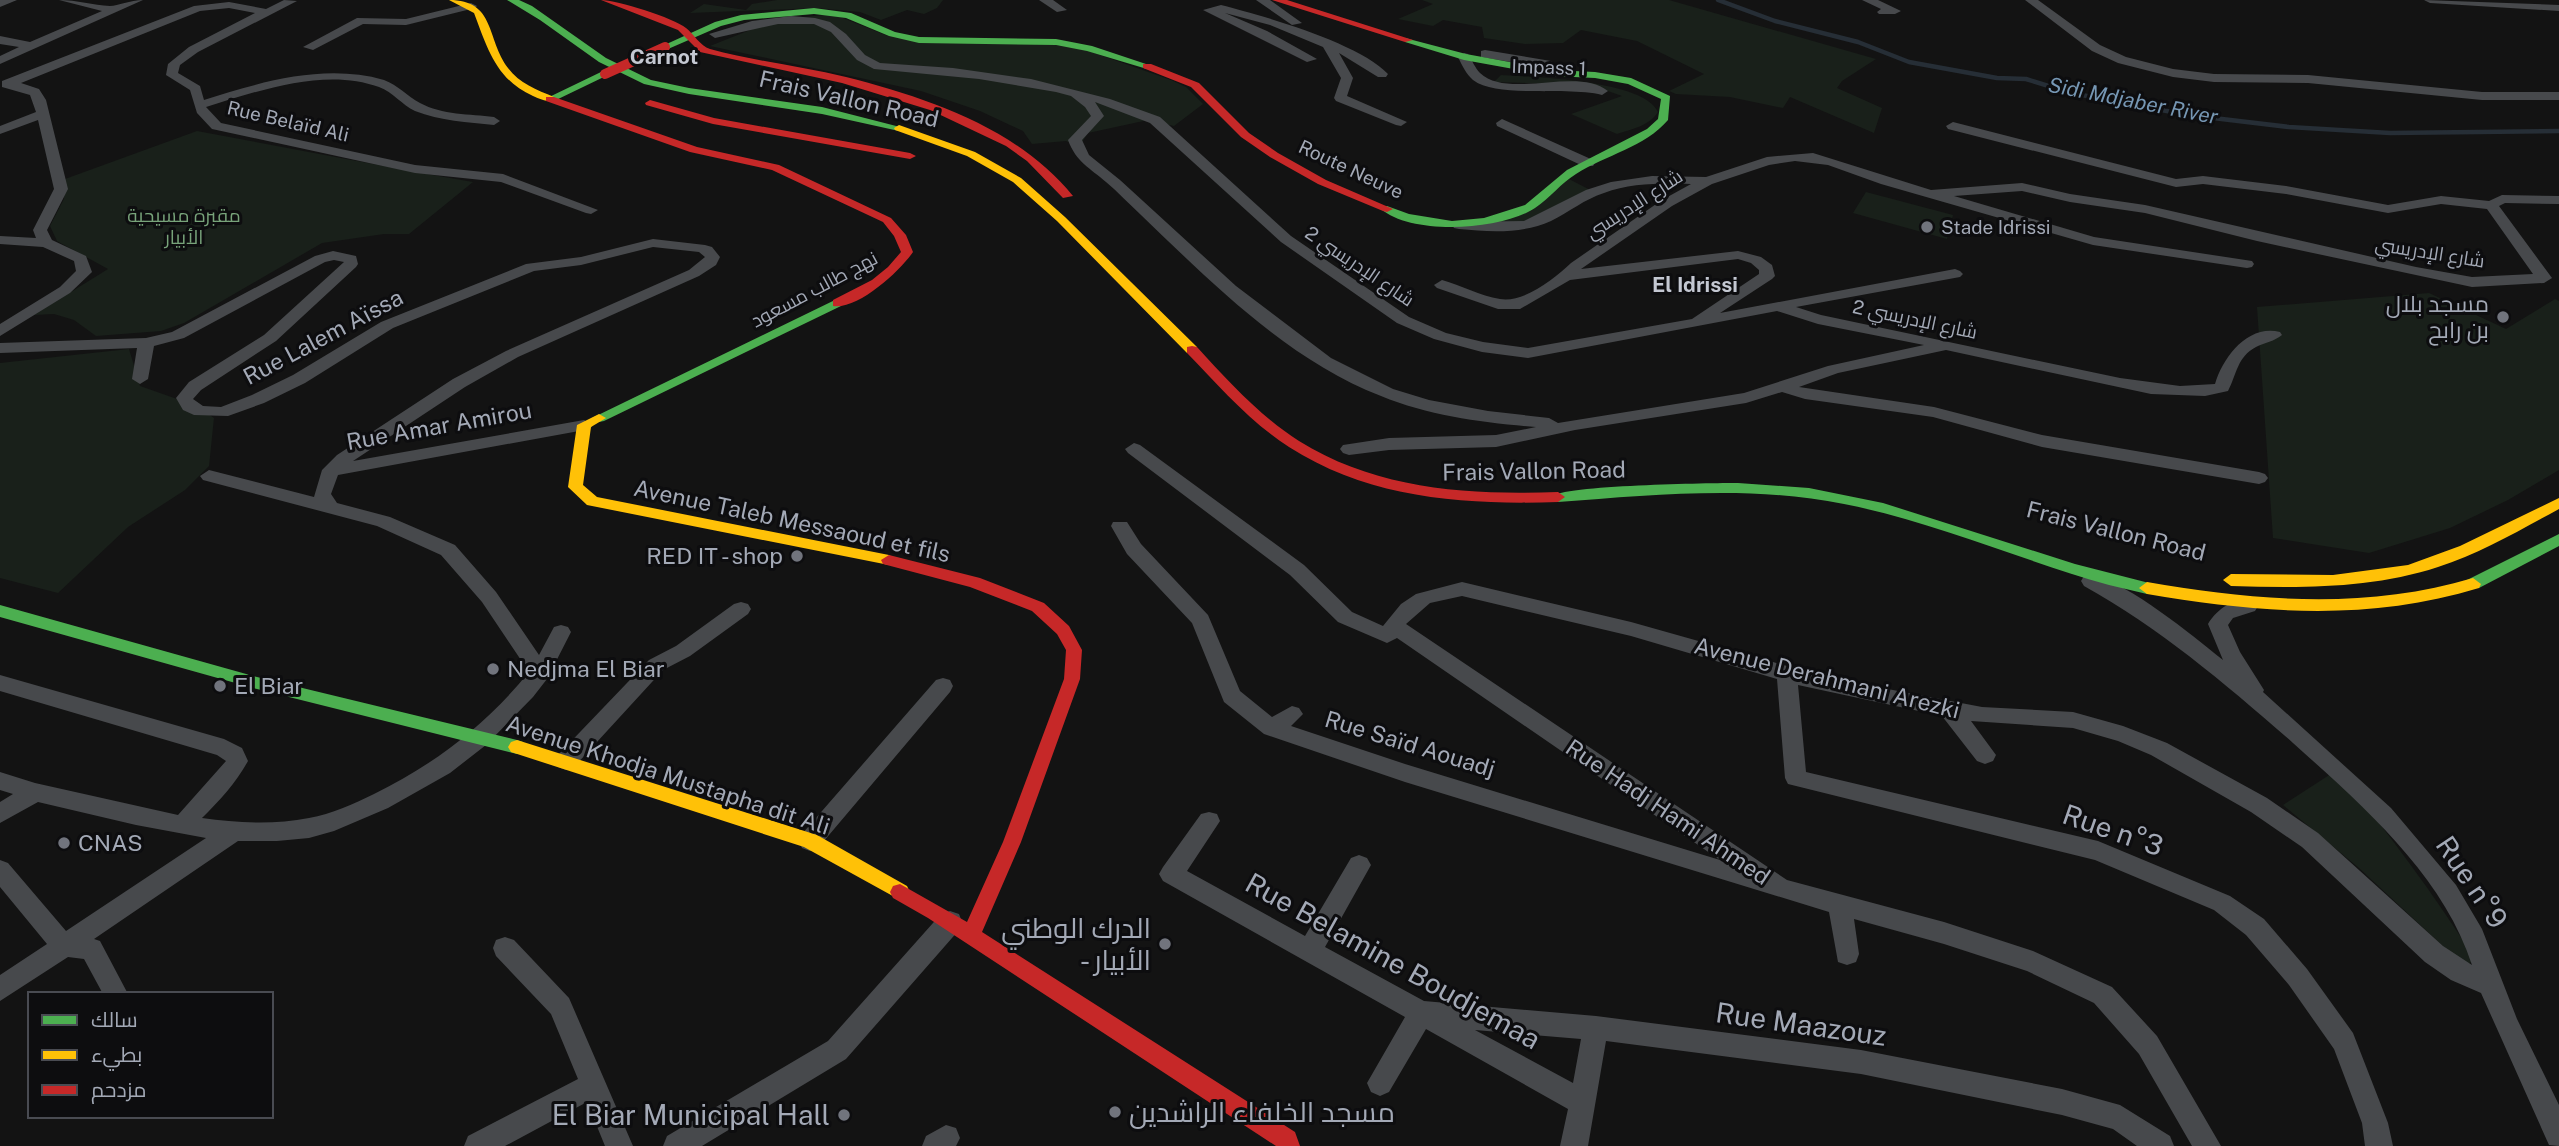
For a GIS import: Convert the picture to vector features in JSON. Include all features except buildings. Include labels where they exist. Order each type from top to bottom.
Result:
[{"type":"main road","points":[[454,0],[471,6],[482,20],[502,71],[524,90],[571,106],[607,81],[680,44],[744,17]]},
{"type":"main road","name":"Frais Vallon Road","points":[[512,0],[540,13],[596,59],[640,79],[853,119],[921,135],[974,155],[1021,183],[1112,269],[1265,424],[1301,449],[1366,479],[1410,491],[1461,498],[1578,497],[1711,487],[1812,493],[1894,510],[2048,560],[2152,589],[2258,604],[2351,604],[2421,597],[2463,587],[2559,539]]},
{"type":"main road","name":"Frais Vallon Road","points":[[542,0],[566,14],[618,55],[659,73],[791,94],[864,110],[936,127],[991,148],[1026,166],[1081,212],[1031,159],[986,131],[883,90],[680,44]]},
{"type":"main road","points":[[606,0],[668,22],[773,14]]},
{"type":"main road","name":"Route Neuve","points":[[773,14],[831,12],[864,20],[892,34],[919,40],[1056,42],[1089,48],[1177,76],[1195,85],[1245,135],[1322,182],[1391,212],[1452,225],[1486,221],[1529,207],[1572,172],[1651,131],[1663,120],[1666,98],[1631,81],[1595,75],[1553,73],[1464,57],[1277,0]]},
{"type":"main road","points":[[680,44],[773,14]]},
{"type":"main road","points":[[668,22],[680,44]]},
{"type":"main road","points":[[550,99],[607,81]]},
{"type":"main road","points":[[636,99],[713,121],[885,150],[932,163]]},
{"type":"main road","name":"نهج طالب مسعود","points":[[571,106],[694,150],[775,167],[887,219],[900,235],[907,252],[895,270],[867,289],[584,425]]},
{"type":"main road","points":[[1028,211],[1112,269]]},
{"type":"main road","name":"Avenue Taleb Messaoud et fils","points":[[584,425],[575,488],[592,501],[632,511],[862,553],[974,582],[1038,607],[1063,630],[1074,650],[1072,679],[1012,842],[961,929]]},
{"type":"main road","points":[[1343,446],[1381,461]]},
{"type":"main road","name":"Frais Vallon Road","points":[[2209,578],[2321,580],[2408,570],[2459,552],[2559,503]]},
{"type":"main road","name":"Avenue Khodja Mustapha dit Ali","points":[[0,611],[257,683],[482,737],[566,761],[810,841],[961,929],[1291,1144]]},
{"type":"street","points":[[0,4],[12,0]]},
{"type":"street","points":[[65,0],[113,10]]},
{"type":"street","points":[[0,60],[137,0]]},
{"type":"street","points":[[1045,0],[1061,10]]},
{"type":"street","points":[[1262,0],[1328,45],[1347,78],[1340,98],[1401,122]]},
{"type":"street","points":[[1868,0],[1895,11],[1883,12]]},
{"type":"street","points":[[2031,0],[2096,48],[2122,60],[2173,73],[2214,78],[2308,79],[2482,96],[2559,96]]},
{"type":"street","points":[[2430,0],[2559,8]]},
{"type":"street","points":[[3,84],[67,62],[198,8],[238,5],[261,10],[261,15],[291,1]]},
{"type":"street","points":[[309,47],[361,20],[406,22],[471,6]]},
{"type":"street","points":[[1311,59],[1263,33],[1209,10],[1221,8],[1274,23],[1356,56],[1382,74]]},
{"type":"street","name":"Rue Belaïd Ali","points":[[261,15],[174,63],[172,75],[192,83],[198,90],[202,112],[217,126],[415,169],[503,178],[591,210]]},
{"type":"street","name":"شارع الإدريسي 2","points":[[715,34],[774,23],[814,21],[833,25],[853,51],[875,65],[952,72],[1068,89],[1131,109],[1155,120],[1286,239],[1403,320],[1440,336],[1482,347],[1528,353],[1778,306],[1818,319],[2075,374],[2164,389],[2212,391],[2221,387],[2227,368],[2239,349],[2253,341],[2274,335]]},
{"type":"street","points":[[0,40],[30,46]]},
{"type":"street","points":[[1485,54],[1511,61],[1551,65],[1555,67],[1553,73]]},
{"type":"street","name":"Impass 1","points":[[1464,57],[1477,78],[1491,84],[1545,87],[1579,84],[1602,91]]},
{"type":"street","points":[[201,105],[296,78],[352,79],[380,84],[419,108],[494,121]]},
{"type":"street","points":[[3,84],[29,89],[38,94],[61,189],[40,230],[46,243]]},
{"type":"street","points":[[1068,89],[1090,104],[1096,114],[1096,120],[1078,134],[1075,140],[1082,156],[1263,315],[1310,351],[1343,372],[1387,393],[1437,407],[1507,420],[1575,425]]},
{"type":"street","points":[[0,130],[43,114]]},
{"type":"street","points":[[1503,123],[1588,163]]},
{"type":"street","points":[[1529,134],[1540,124]]},
{"type":"street","name":"شارع الإدريسي","points":[[1953,126],[2176,183],[2203,180],[2286,190],[2388,209],[2441,200],[2491,205],[2552,278]]},
{"type":"street","name":"شارع الإدريسي","points":[[1442,285],[1498,304],[1520,304],[1566,276],[1576,266],[1667,203],[1707,181],[1767,162],[1813,157],[2093,241],[2247,264]]},
{"type":"street","points":[[1452,225],[1498,228],[1520,226],[1542,220],[1598,191],[1630,182],[1707,181]]},
{"type":"street","name":"شارع الإدريسي","points":[[1930,194],[2022,187],[2145,209],[2257,237],[2472,282],[2552,278]]},
{"type":"street","points":[[2491,205],[2502,199],[2559,200]]},
{"type":"street","points":[[0,240],[46,243],[81,259],[84,272],[65,290],[0,331]]},
{"type":"street","name":"Rue Lalem Aïssa","points":[[0,348],[146,343],[178,335],[320,258],[344,255],[351,258],[351,264],[270,338],[195,386],[184,398],[189,406],[200,411],[222,412],[299,379],[387,326],[531,267],[581,261],[653,243],[700,248],[708,250],[713,257],[712,262],[694,273],[512,354],[459,383],[381,432],[331,470]]},
{"type":"street","name":"شارع الإدريسي","points":[[1566,276],[1655,263],[1738,255],[1756,260],[1767,268],[1767,276],[1692,324]]},
{"type":"street","points":[[1778,306],[1955,274]]},
{"type":"street","points":[[140,379],[146,343]]},
{"type":"street","points":[[1343,446],[1496,441],[1575,425],[1746,398],[1834,369],[1948,346]]},
{"type":"street","points":[[1782,387],[1805,394],[1934,412],[2056,443],[2259,478]]},
{"type":"street","name":"Rue Amar Amirou","points":[[331,507],[322,495],[331,470],[584,425]]},
{"type":"street","points":[[1134,449],[1297,570],[1345,617],[1388,636],[1394,626]]},
{"type":"street","points":[[209,476],[383,521],[448,550],[489,597],[540,673]]},
{"type":"street","name":"Rue Saïd Aouadj","points":[[1120,526],[1134,548],[1201,620],[1231,696],[1272,728],[1405,773],[1780,888]]},
{"type":"street","points":[[2048,560],[2134,605],[2267,708]]},
{"type":"street","name":"Avenue Derahmani Arezki","points":[[1394,626],[1406,608],[1433,592],[1462,589],[1631,629],[1787,674],[1950,710],[2073,720],[2123,734],[2159,749],[2259,805],[2310,840],[2434,954],[2460,972],[2491,985]]},
{"type":"street","points":[[2258,604],[2226,613],[2218,624],[2231,655],[2267,708]]},
{"type":"street","points":[[566,761],[656,665],[682,651],[741,609]]},
{"type":"street","name":"Rue Hadj Hami Ahmed","points":[[1394,626],[1780,888],[1944,933],[2033,962],[2103,995],[2148,1045],[2207,1146]]},
{"type":"street","points":[[0,768],[7,770],[0,778],[35,792],[182,825],[236,830],[308,828],[346,817],[442,768],[482,737],[526,693],[540,673],[561,632]]},
{"type":"street","name":"Rue n°3","points":[[1787,674],[1796,778],[2098,851],[2222,903],[2255,927],[2298,977],[2344,1042],[2375,1123],[2379,1146]]},
{"type":"street","points":[[0,683],[224,748],[234,754],[237,761],[229,775],[182,825]]},
{"type":"street","points":[[810,841],[943,686]]},
{"type":"street","name":"Rue n°9","points":[[2267,708],[2363,794],[2408,844],[2465,919],[2484,959],[2491,985],[2559,1135]]},
{"type":"street","points":[[1950,710],[1985,755]]},
{"type":"street","points":[[1272,728],[1292,714]]},
{"type":"street","points":[[0,814],[35,792]]},
{"type":"street","name":"Rue Belamine Boudjemaa","points":[[1209,821],[1171,874],[1583,1103]]},
{"type":"street","points":[[0,989],[236,830]]},
{"type":"street","points":[[1309,951],[1359,865]]},
{"type":"street","points":[[0,870],[63,946],[91,949],[115,992]]},
{"type":"street","points":[[1840,906],[1847,954]]},
{"type":"street","points":[[677,1146],[837,1050],[961,929]]},
{"type":"street","points":[[505,948],[560,1006],[619,1146]]},
{"type":"street","points":[[1380,1083],[1421,1013]]},
{"type":"street","name":"Rue Maazouz","points":[[1421,1013],[1596,1028],[1861,1062],[2062,1102],[2120,1118],[2160,1146]]},
{"type":"street","points":[[1574,1146],[1596,1028]]},
{"type":"street","points":[[478,1146],[594,1084]]},
{"type":"green space","points":[[777,0],[943,0],[937,8],[924,14],[907,10],[881,20],[860,12],[817,8],[690,13],[704,4],[746,10],[752,4]]},
{"type":"green space","points":[[1422,0],[1669,0],[1876,59],[1842,81],[1837,88],[1882,108],[1874,133],[1790,97],[1783,108],[1730,97],[1676,94],[1669,91],[1704,74],[1637,41],[1581,30],[1563,43],[1525,44],[1484,38],[1482,27],[1443,20],[1433,26],[1398,19],[1433,4]]},
{"type":"green space","points":[[833,14],[888,36],[1055,45],[1086,50],[1171,80],[1186,87],[1203,104],[1174,126],[1148,120],[1088,133],[1079,147],[1066,141],[1032,144],[1023,131],[980,111],[921,91],[710,46],[775,20]]},
{"type":"green space","points":[[1501,75],[1561,79],[1610,87],[1649,101],[1658,112],[1645,124],[1617,134],[1571,114],[1622,96],[1591,85],[1494,82]]},
{"type":"green space","name":"مقبرة مسيحية الأبيار","points":[[197,131],[473,182],[409,234],[384,234],[322,243],[184,323],[161,331],[96,336],[74,320],[54,314],[34,315],[108,269],[57,241],[50,226],[64,199],[65,179]]},
{"type":"green space","points":[[1569,179],[1594,192],[1534,222],[1492,225]]},
{"type":"green space","name":"Stade Idrissi","points":[[1866,192],[1953,215],[1947,239],[1853,213]]},
{"type":"green space","points":[[2429,293],[2506,329],[2555,299],[2559,301],[2559,470],[2508,500],[2450,528],[2369,553],[2273,538],[2257,307]]},
{"type":"green space","points":[[129,349],[140,386],[197,406],[214,418],[209,466],[185,490],[128,527],[58,593],[0,578],[0,363]]},
{"type":"green space","points":[[2337,770],[2409,863],[2459,934],[2475,959],[2467,965],[2460,962],[2359,868],[2283,805]]},
{"type":"waterway","name":"Sidi Mdjaber River","points":[[1718,0],[1775,21],[1858,42],[1909,62],[1997,78],[2026,79],[2071,93],[2188,115],[2289,127],[2390,133],[2559,131]]},
{"type":"traffic: fast","points":[[512,0],[544,18],[602,60],[648,82],[689,91],[822,110],[899,128]]},
{"type":"traffic: fast","points":[[665,47],[718,24],[744,17],[814,11],[848,15],[892,34],[919,40],[1056,42],[1089,48],[1147,66]]},
{"type":"traffic: fast","points":[[1387,209],[1406,217],[1452,225],[1486,221],[1529,207],[1571,172],[1651,131],[1663,120],[1666,98],[1631,81],[1595,75],[1553,73],[1464,57],[1408,40]]},
{"type":"traffic: fast","points":[[550,99],[605,74]]},
{"type":"traffic: fast","points":[[599,418],[837,303]]},
{"type":"traffic: fast","points":[[1558,497],[1702,488],[1809,493],[1883,508],[2071,569],[2147,588]]},
{"type":"traffic: fast","points":[[2473,584],[2559,539]]},
{"type":"traffic: fast","points":[[0,611],[257,683],[517,747]]},
{"type":"traffic: slow","points":[[454,0],[471,6],[478,12],[495,56],[509,76],[532,92],[550,99]]},
{"type":"traffic: slow","points":[[899,128],[971,154],[1017,180],[1061,219],[1192,350]]},
{"type":"traffic: slow","points":[[599,418],[584,425],[575,487],[592,501],[889,560]]},
{"type":"traffic: slow","points":[[2231,580],[2358,579],[2408,570],[2465,550],[2559,503]]},
{"type":"traffic: slow","points":[[2147,588],[2225,600],[2311,606],[2397,602],[2436,595],[2473,584]]},
{"type":"traffic: slow","points":[[517,747],[810,841],[900,892]]},
{"type":"traffic: jam","points":[[606,0],[681,28],[703,50],[844,80],[934,108],[1010,144],[1031,159],[1067,196]]},
{"type":"traffic: jam","points":[[1277,0],[1408,40]]},
{"type":"traffic: jam","points":[[605,74],[665,47]]},
{"type":"traffic: jam","points":[[1147,66],[1195,85],[1245,135],[1274,155],[1322,182],[1387,209]]},
{"type":"traffic: jam","points":[[550,99],[694,150],[775,167],[887,220],[900,235],[907,252],[885,276],[837,303]]},
{"type":"traffic: jam","points":[[650,103],[713,121],[910,156]]},
{"type":"traffic: jam","points":[[1192,350],[1240,400],[1280,434],[1324,461],[1356,475],[1388,485],[1455,496],[1558,497]]},
{"type":"traffic: jam","points":[[889,560],[974,582],[1038,607],[1063,630],[1074,650],[1072,679],[1012,842],[971,935]]},
{"type":"traffic: jam","points":[[900,892],[1287,1140],[1289,1146]]},
{"type":"place","name":"Stade Idrissi","points":[[1927,227]]},
{"type":"place","name":"مسجد بلال بن رابح","points":[[2503,317]]},
{"type":"place","name":"RED IT - shop","points":[[797,556]]},
{"type":"place","name":"Nedjma El Biar","points":[[493,669]]},
{"type":"place","name":"El Biar","points":[[220,686]]},
{"type":"place","name":"CNAS","points":[[64,843]]},
{"type":"place","name":"الدرك الوطني - الأبيار","points":[[1165,944]]},
{"type":"place","name":"مسجد الخلفاء الراشدين","points":[[1115,1112]]},
{"type":"place","name":"El Biar Municipal Hall","points":[[844,1115]]},
{"type":"district","name":"Carnot","points":[[664,57]]},
{"type":"district","name":"El Idrissi","points":[[1695,285]]}]
